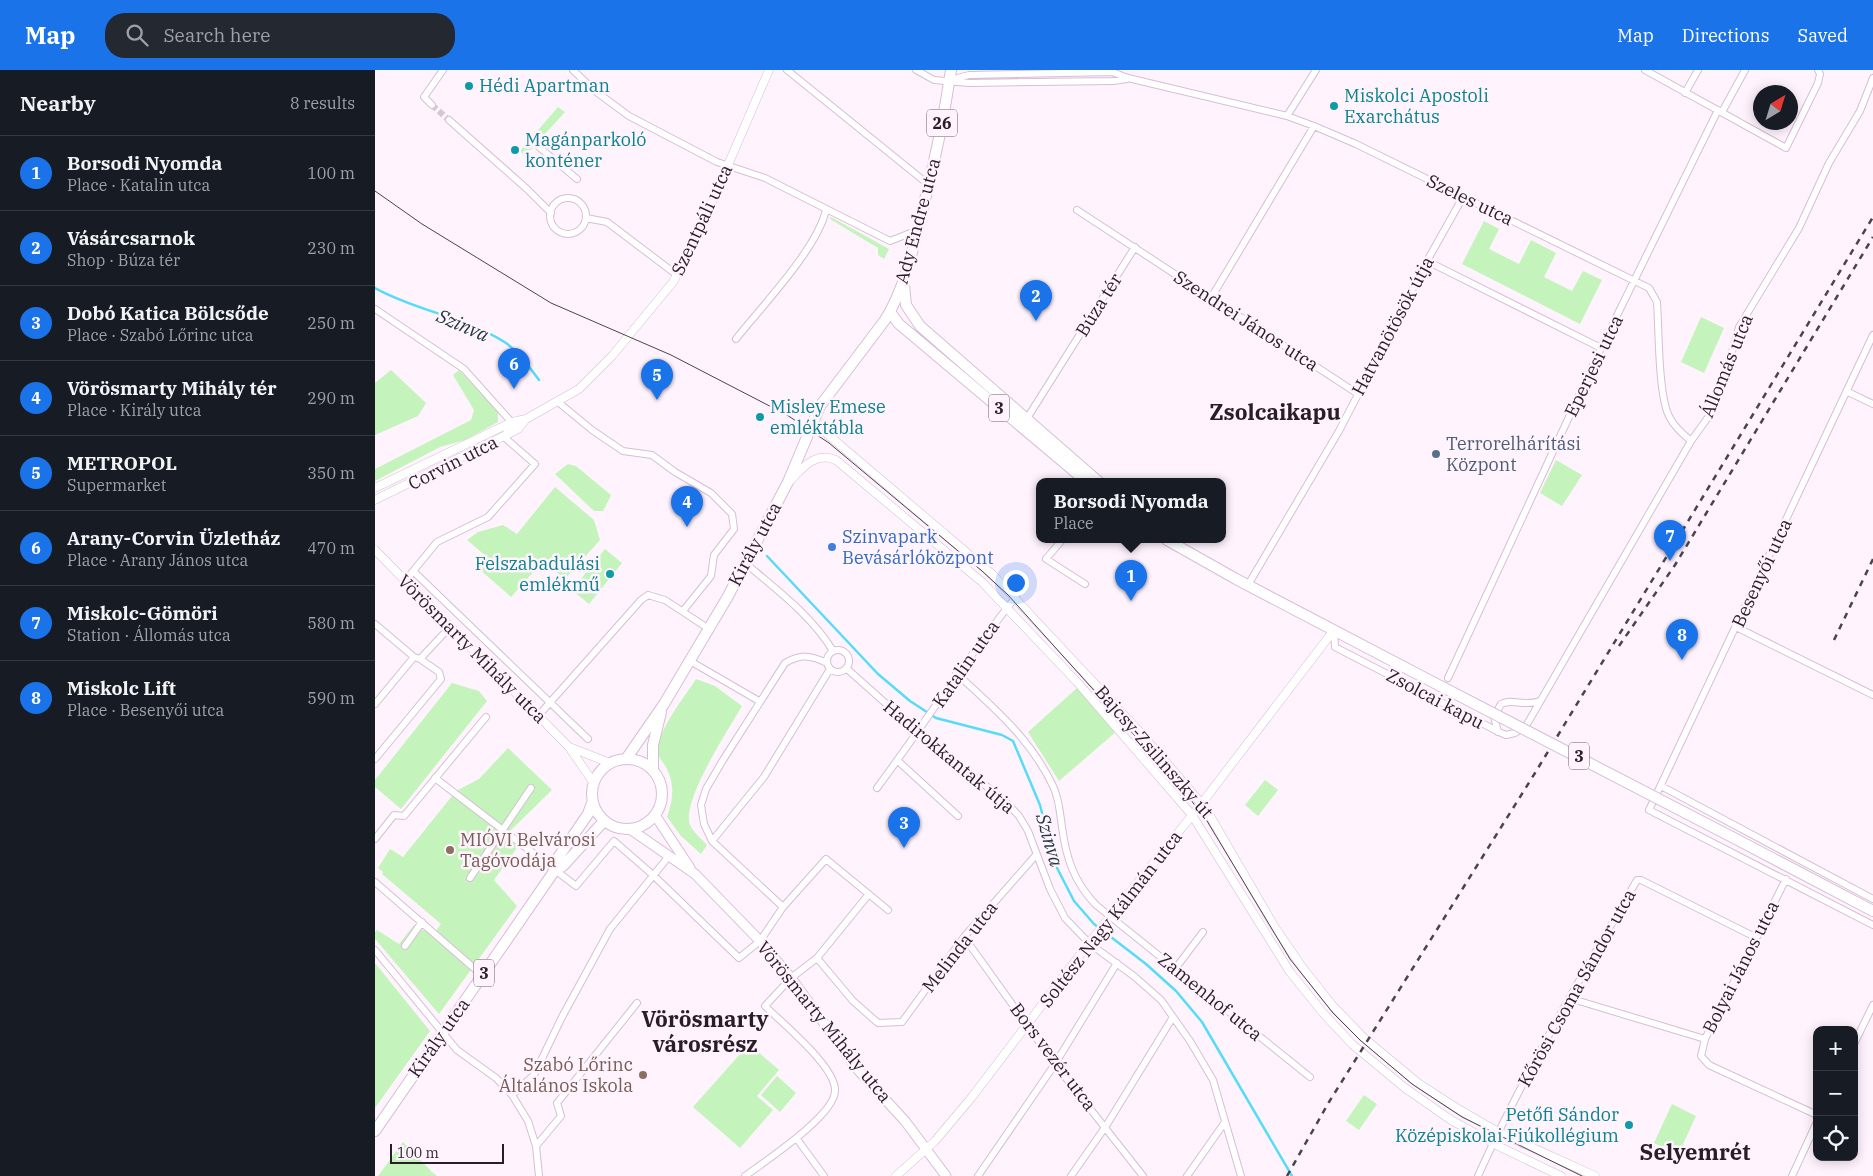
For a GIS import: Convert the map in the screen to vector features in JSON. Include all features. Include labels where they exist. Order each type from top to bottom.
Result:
[{"type":"main road","name":"Ady Endre utca","points":[[890,312],[904,279],[918,230],[951,75]]},
{"type":"main road","points":[[904,279],[904,299],[920,326]]},
{"type":"main road","name":"Ady Endre utca","points":[[811,423],[824,398],[890,312],[904,299]]},
{"type":"main road","name":"3","points":[[890,312],[904,314],[920,326],[1094,478]]},
{"type":"main road","name":"3","points":[[890,312],[899,324],[1082,478]]},
{"type":"main road","name":"Király utca","points":[[626,759],[664,704],[709,629],[789,482],[811,423]]},
{"type":"main road","name":"Zsolcai kapu","points":[[1172,543],[1248,585],[1873,912]]},
{"type":"main road","name":"Király utca","points":[[653,770],[653,745],[664,704]]},
{"type":"main road","points":[[592,803],[604,821],[611,826],[630,830],[644,825],[655,815],[662,792],[653,770],[638,760],[626,759],[610,762],[600,771],[593,782]]},
{"type":"main road","name":"3","points":[[592,803],[593,782]]},
{"type":"main road","name":"Király utca","points":[[555,870],[555,862],[588,814],[592,803]]},
{"type":"main road","name":"Vörösmarty Mihály utca","points":[[655,815],[695,874],[760,941],[791,978],[859,1071],[905,1121],[946,1176]]},
{"type":"main road","name":"Király utca","points":[[375,1131],[555,870],[563,866],[604,821]]},
{"type":"main road","name":"Vörösmarty Mihály utca","points":[[630,830],[695,874]]},
{"type":"street","points":[[433,105],[424,97],[443,70]]},
{"type":"street","points":[[573,70],[595,91],[629,116],[728,166],[765,178],[825,210],[890,241],[918,230]]},
{"type":"street","name":"Szentpáli utca","points":[[542,410],[579,389],[611,356],[677,275],[728,166],[769,70]]},
{"type":"street","points":[[787,70],[929,185]]},
{"type":"street","points":[[916,70],[934,80],[951,75]]},
{"type":"street","points":[[1124,70],[1128,78]]},
{"type":"street","points":[[1287,116],[1316,70]]},
{"type":"street","points":[[1685,93],[1698,70]]},
{"type":"street","name":"Eperjesi utca","points":[[1448,678],[1601,348],[1720,111],[1745,70]]},
{"type":"street","points":[[1648,71],[1786,148],[1818,83],[1820,74],[1818,70]]},
{"type":"street","points":[[1047,82],[1049,72]]},
{"type":"street","name":"Szeles utca","points":[[951,75],[1112,72],[1128,78],[1287,116],[1314,126],[1636,280],[1649,288],[1657,302],[1663,401],[1669,417],[1691,441]]},
{"type":"street","name":"Szeles utca","points":[[951,75],[969,83],[1113,81],[1128,78]]},
{"type":"street","name":"Állomás utca","points":[[1540,701],[1691,441],[1709,416],[1723,383],[1739,327],[1799,228],[1829,163],[1860,111],[1873,78]]},
{"type":"street","points":[[449,120],[527,189],[551,213],[555,228],[563,233],[578,230],[586,218],[580,202],[569,198],[555,204],[551,213]]},
{"type":"street","points":[[1211,298],[1314,126]]},
{"type":"street","points":[[539,147],[577,179]]},
{"type":"street","name":"Hatvanötösök útja","points":[[1248,585],[1339,431],[1427,261],[1463,197]]},
{"type":"street","points":[[736,339],[808,248],[820,229],[825,210]]},
{"type":"street","points":[[1077,210],[1135,248]]},
{"type":"street","points":[[586,218],[607,222],[677,275]]},
{"type":"street","name":"Szendrei János utca","points":[[1135,248],[1358,394]]},
{"type":"street","name":"Búza tér","points":[[1026,420],[1135,248]]},
{"type":"street","points":[[1427,261],[1601,348]]},
{"type":"street","points":[[375,309],[464,369],[518,429]]},
{"type":"street","name":"Besenyői utca","points":[[1786,879],[1649,810],[1848,392],[1873,335]]},
{"type":"street","points":[[1848,392],[1873,404]]},
{"type":"street","points":[[558,402],[581,422],[623,451],[651,455],[675,472],[711,493],[726,506],[734,521],[734,529],[714,555],[711,576],[683,611]]},
{"type":"street","name":"Corvin utca","points":[[375,488],[542,410]]},
{"type":"street","name":"Corvin utca","points":[[375,500],[504,437],[518,429],[526,419]]},
{"type":"street","points":[[405,581],[437,542],[488,516],[535,464],[504,437],[513,422]]},
{"type":"street","name":"Bajcsy-Zsilinszky út","points":[[811,423],[831,437],[992,574],[1140,732],[1202,803],[1274,926],[1332,1005],[1364,1038],[1397,1067],[1446,1102],[1499,1132],[1595,1176]]},
{"type":"street","name":"Bajcsy-Zsilinszky út","points":[[789,482],[804,467],[817,458],[830,457],[836,460],[975,576],[1007,607],[1192,815],[1285,965],[1332,1023],[1369,1059],[1405,1088],[1451,1120],[1561,1176]]},
{"type":"street","points":[[1060,543],[1047,558],[1085,584]]},
{"type":"street","name":"Vörösmarty Mihály utca","points":[[375,550],[569,747],[593,782]]},
{"type":"street","points":[[745,563],[788,600],[828,642],[833,651]]},
{"type":"street","points":[[413,571],[588,739]]},
{"type":"street","points":[[538,716],[641,600],[648,595],[660,598],[709,629]]},
{"type":"street","name":"Katalin utca","points":[[877,788],[919,733],[956,673],[1015,597]]},
{"type":"street","points":[[375,624],[417,658],[439,672],[441,679],[375,759]]},
{"type":"street","points":[[375,704],[417,658],[450,627]]},
{"type":"street","points":[[1736,627],[1873,695]]},
{"type":"street","name":"Zsolcai kapu","points":[[1334,630],[1335,647],[1506,735],[1515,733],[1526,726],[1540,701]]},
{"type":"street","name":"Soltész Nagy Kálmán utca","points":[[896,1176],[927,1149],[972,1097],[1055,991],[1104,924],[1202,803],[1334,630]]},
{"type":"street","points":[[840,650],[847,655],[849,663],[846,668],[839,672],[830,669],[827,663],[828,656],[833,651],[840,650]]},
{"type":"street","points":[[783,907],[712,841],[704,824],[701,806],[706,789],[759,701],[785,663],[796,657],[810,655],[827,663]]},
{"type":"street","points":[[690,661],[759,701]]},
{"type":"street","name":"Hadirokkantak útja","points":[[846,668],[919,733],[1005,801],[1019,816],[1028,831],[1050,889],[1065,918],[1161,1000],[1213,1080],[1241,1176]]},
{"type":"street","points":[[712,841],[764,777],[830,669]]},
{"type":"street","name":"Zamenhof utca","points":[[956,673],[1016,729],[1042,765],[1057,796],[1064,846],[1071,870],[1086,895],[1309,1078]]},
{"type":"street","points":[[1499,732],[1494,717],[1501,704],[1511,701],[1529,705],[1540,701]]},
{"type":"street","points":[[375,839],[394,815],[404,816],[486,717]]},
{"type":"street","name":"Vörösmarty Mihály utca","points":[[569,747],[610,762]]},
{"type":"street","points":[[898,761],[958,816]]},
{"type":"street","points":[[435,778],[555,870]]},
{"type":"street","points":[[1661,786],[1873,899]]},
{"type":"street","points":[[470,878],[504,831],[531,788]]},
{"type":"street","name":"Vörösmarty Mihály utca","points":[[555,870],[577,886],[613,841],[653,874],[739,958],[760,941]]},
{"type":"street","name":"Melinda utca","points":[[817,958],[853,1001],[878,1023],[901,1022],[964,937],[1036,855]]},
{"type":"street","points":[[512,1095],[534,1075],[562,1016],[610,929],[669,856]]},
{"type":"street","points":[[760,941],[783,907],[826,859],[888,910]]},
{"type":"street","points":[[1786,879],[1873,925]]},
{"type":"street","name":"Bolyai János utca","points":[[1786,879],[1705,1039],[1701,1056],[1709,1065],[1813,1113]]},
{"type":"street","name":"Kőrösi Csoma Sándor utca","points":[[1478,1176],[1493,1143],[1569,998],[1637,880],[1755,937]]},
{"type":"street","points":[[375,882],[483,976]]},
{"type":"street","points":[[745,1176],[797,1139],[831,1104],[835,1091],[831,1076],[813,1051],[765,1006],[791,978],[817,958],[869,894]]},
{"type":"street","points":[[405,946],[422,922]]},
{"type":"street","points":[[1175,969],[1203,932]]},
{"type":"street","name":"Bors vezér utca","points":[[964,937],[974,954],[1028,1024],[1055,1064],[1106,1126],[1143,1176]]},
{"type":"street","points":[[375,950],[457,1050],[496,1078],[512,1095],[528,1121],[536,1146],[539,1176]]},
{"type":"street","points":[[979,1176],[1055,1064],[1117,962]]},
{"type":"street","points":[[1569,998],[1705,1039]]},
{"type":"street","points":[[536,1146],[561,1116],[557,1103],[637,1003]]},
{"type":"street","points":[[1858,1036],[1873,1005]]},
{"type":"street","points":[[1071,1176],[1106,1126],[1173,1018]]},
{"type":"street","points":[[1187,1176],[1225,1122]]},
{"type":"street","points":[[1794,1175],[1813,1131]]},
{"type":"street","points":[[797,1139],[824,1176]]},
{"type":"green space","points":[[558,107],[565,112],[525,156],[520,151]]},
{"type":"green space","points":[[831,217],[889,249],[884,259],[878,255],[878,248],[830,219]]},
{"type":"green space","points":[[1484,221],[1499,229],[1489,249],[1519,264],[1531,240],[1556,253],[1544,277],[1572,291],[1583,271],[1602,280],[1580,324],[1462,264]]},
{"type":"green space","points":[[1701,317],[1724,328],[1704,373],[1681,362]]},
{"type":"green space","points":[[391,370],[426,403],[418,416],[375,435],[375,383]]},
{"type":"green space","points":[[459,370],[498,412],[498,422],[465,440],[440,447],[375,481],[375,469],[471,420],[474,410],[453,375]]},
{"type":"green space","points":[[1556,460],[1582,475],[1562,506],[1540,493]]},
{"type":"green space","points":[[568,464],[576,466],[611,495],[603,511],[594,511],[555,474]]},
{"type":"green space","points":[[555,487],[594,520],[600,540],[565,579],[543,561],[511,597],[478,568],[487,557],[467,540],[478,532],[503,525],[517,534]]},
{"type":"green space","points":[[605,549],[622,563],[589,604],[572,590]]},
{"type":"green space","points":[[696,679],[715,686],[742,706],[717,747],[699,783],[689,814],[690,825],[707,845],[701,854],[681,836],[667,817],[672,799],[672,787],[670,775],[658,754],[662,733]]},
{"type":"green space","points":[[452,683],[479,691],[487,701],[401,809],[375,787],[375,780]]},
{"type":"green space","points":[[1077,688],[1117,731],[1059,781],[1028,732]]},
{"type":"green space","points":[[508,748],[552,790],[509,832],[519,845],[494,880],[517,906],[439,1014],[375,939],[375,932],[377,930],[399,944],[414,925],[433,935],[441,924],[382,874],[383,872],[378,868],[390,849],[403,857],[456,791],[479,779]]},
{"type":"green space","points":[[1265,780],[1278,790],[1258,816],[1245,805]]},
{"type":"green space","points":[[375,963],[430,1031],[375,1108]]},
{"type":"green space","points":[[749,1044],[779,1070],[757,1096],[773,1110],[740,1148],[693,1107]]},
{"type":"green space","points":[[777,1076],[796,1093],[780,1112],[761,1095]]},
{"type":"green space","points":[[1364,1095],[1377,1104],[1359,1130],[1346,1121]]},
{"type":"green space","points":[[1672,1104],[1696,1116],[1678,1155],[1654,1143]]},
{"type":"green space","points":[[403,1142],[432,1172],[437,1176],[378,1176]]},
{"type":"waterway","name":"Szinva","points":[[375,288],[407,303],[458,320],[491,334],[515,351],[539,380]]},
{"type":"waterway","name":"Szinva","points":[[767,556],[878,674],[910,701],[936,718],[1002,735],[1013,741],[1040,805],[1055,864],[1074,901],[1094,924],[1146,964],[1176,991],[1202,1022],[1292,1176]]},
{"type":"tunnel","points":[[432,105],[449,120]]},
{"type":"tram line","points":[[375,191],[422,224],[551,303],[671,355],[787,415],[829,443],[1008,595],[1145,747],[1184,791],[1207,821],[1290,959],[1333,1013],[1360,1040],[1412,1084],[1462,1117],[1582,1176]]},
{"type":"railway","points":[[1287,1176],[1329,1102],[1535,773],[1873,217]]},
{"type":"railway","points":[[1619,646],[1675,565],[1873,237]]},
{"type":"railway","points":[[1834,640],[1873,559]]},
{"type":"place","name":"Hédi Apartman","points":[[469,86]]},
{"type":"place","name":"Miskolci Apostoli Exarchátus","points":[[1334,106]]},
{"type":"place","name":"Magánparkoló konténer","points":[[515,150]]},
{"type":"place","name":"Vásárcsarnok","points":[[1036,321]]},
{"type":"place","name":"Arany-Corvin Üzletház","points":[[514,389]]},
{"type":"place","name":"METROPOL","points":[[657,400]]},
{"type":"place","name":"Misley Emese emléktábla","points":[[760,417]]},
{"type":"place","name":"Terrorelhárítási Központ","points":[[1436,454]]},
{"type":"place","name":"Vörösmarty Mihály tér","points":[[687,527]]},
{"type":"place","name":"Szinvapark Bevásárlóközpont","points":[[832,547]]},
{"type":"place","name":"Miskolc-Gömöri","points":[[1670,561]]},
{"type":"place","name":"Felszabadulási emlékmű","points":[[610,574]]},
{"type":"place","name":"Borsodi Nyomda","points":[[1131,601]]},
{"type":"place","name":"Miskolc Lift","points":[[1682,660]]},
{"type":"place","name":"Dobó Katica Bölcsőde","points":[[904,848]]},
{"type":"place","name":"MIÓVI Belvárosi Tagóvodája","points":[[450,850]]},
{"type":"place","name":"Szabó Lőrinc Általános Iskola","points":[[643,1075]]},
{"type":"place","name":"Petőfi Sándor Középiskolai Fiúkollégium","points":[[1629,1125]]},
{"type":"district","name":"Zsolcaikapu","points":[[1275,412]]},
{"type":"district","name":"Vörösmarty városrész","points":[[705,1032]]},
{"type":"district","name":"Selyemrét","points":[[1695,1152]]}]
